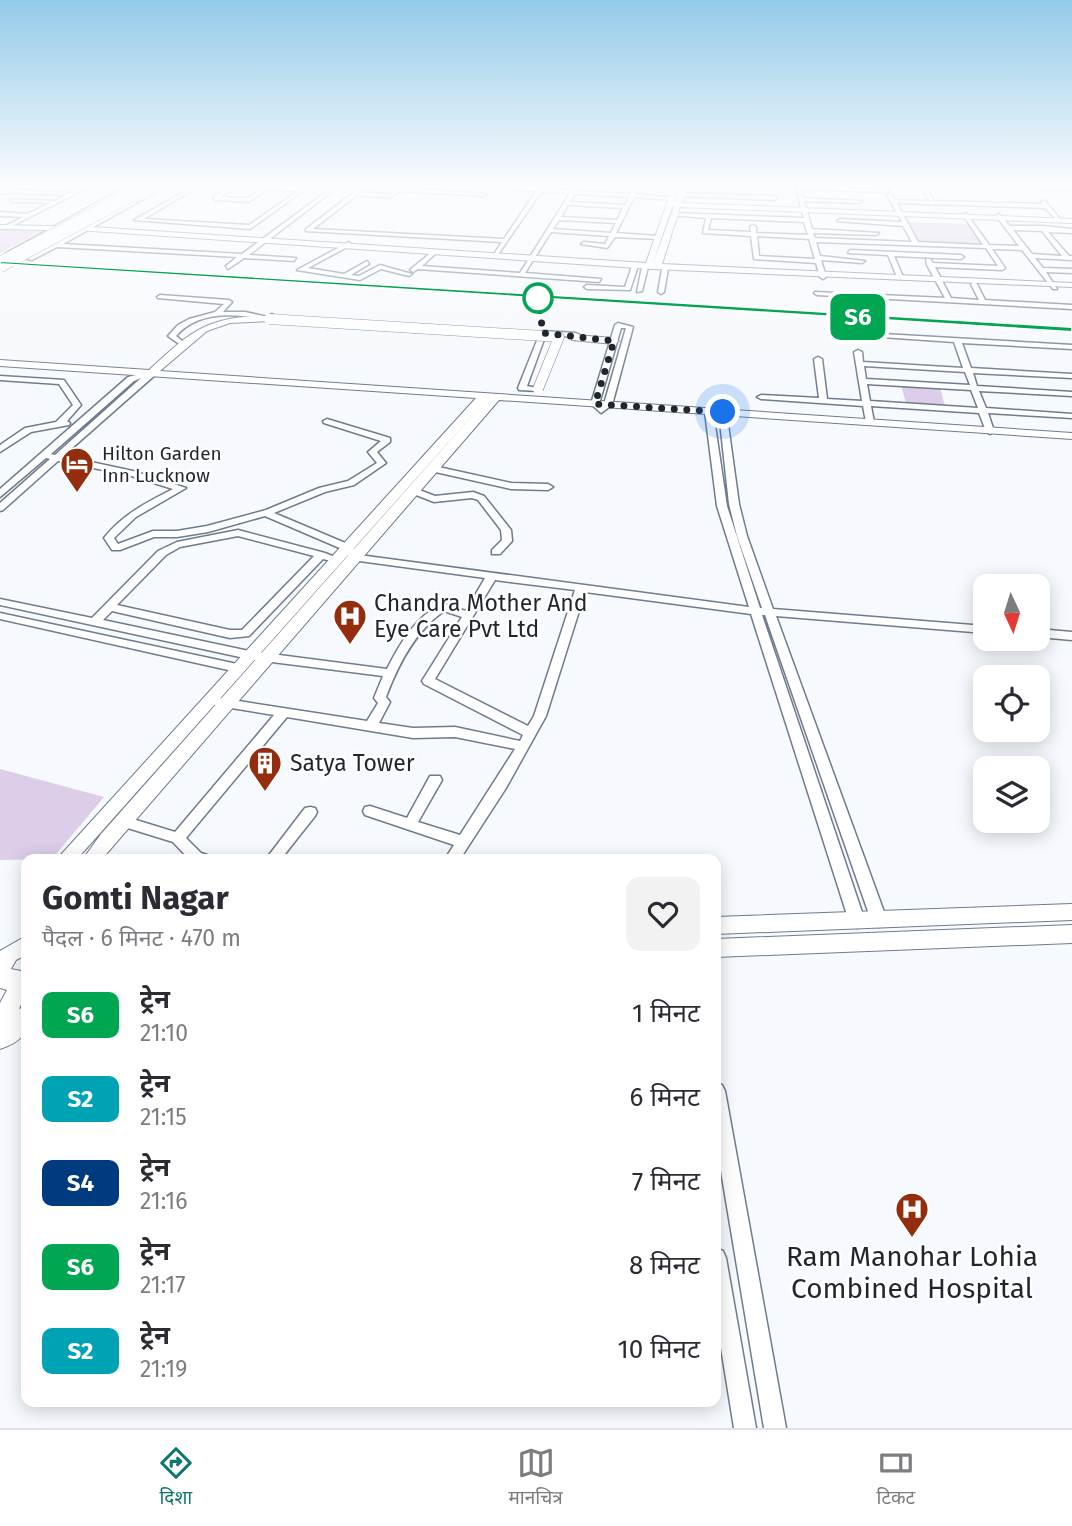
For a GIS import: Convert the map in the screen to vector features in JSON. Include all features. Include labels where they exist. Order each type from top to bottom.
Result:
[{"type":"highway","points":[[0,266],[25,253]]},
{"type":"highway","points":[[0,266],[26,253]]},
{"type":"street","points":[[10,253],[34,257],[42,253]]},
{"type":"street","points":[[0,266],[22,253]]},
{"type":"street","points":[[0,266],[27,253]]},
{"type":"street","points":[[185,253],[294,259]]},
{"type":"street","points":[[228,267],[246,253]]},
{"type":"street","points":[[335,253],[299,271],[360,278],[380,267],[409,274]]},
{"type":"street","points":[[401,280],[433,253]]},
{"type":"street","points":[[447,253],[1072,287]]},
{"type":"street","points":[[472,253],[654,266]]},
{"type":"street","points":[[521,275],[535,253]]},
{"type":"street","points":[[577,259],[580,253]]},
{"type":"street","points":[[655,253],[654,266],[661,292]]},
{"type":"street","points":[[639,291],[659,253]]},
{"type":"street","points":[[755,253],[756,258],[894,262]]},
{"type":"street","points":[[816,253],[823,275]]},
{"type":"street","points":[[850,253],[854,260]]},
{"type":"street","points":[[863,253],[961,257]]},
{"type":"street","points":[[958,253],[967,267]]},
{"type":"street","points":[[930,265],[1002,268],[992,253]]},
{"type":"street","points":[[1027,253],[1054,286]]},
{"type":"street","points":[[890,254],[900,277]]},
{"type":"street","points":[[925,255],[949,300]]},
{"type":"street","points":[[1030,256],[1070,258]]},
{"type":"street","points":[[344,276],[367,263]]},
{"type":"street","points":[[598,284],[606,264]]},
{"type":"street","points":[[416,267],[521,275],[628,289],[635,266]]},
{"type":"street","points":[[1041,270],[1072,271]]},
{"type":"street","points":[[383,279],[397,271]]},
{"type":"street","points":[[823,275],[1054,286]]},
{"type":"street","points":[[540,285],[598,284]]},
{"type":"street","points":[[974,284],[983,302]]},
{"type":"street","points":[[817,293],[1072,307]]},
{"type":"street","points":[[160,297],[229,302],[216,315]]},
{"type":"street","points":[[182,344],[173,340],[176,330],[195,320],[216,315],[243,314],[269,319],[272,316],[576,335],[575,338],[614,341]]},
{"type":"street","points":[[0,508],[182,344],[209,325],[232,320],[269,319],[559,337],[538,389],[522,388],[543,333]]},
{"type":"street","points":[[618,325],[630,327],[602,406],[618,325]]},
{"type":"street","points":[[883,336],[1072,347]]},
{"type":"street","points":[[957,341],[990,430]]},
{"type":"street","points":[[858,352],[870,422]]},
{"type":"street","points":[[818,359],[823,401]]},
{"type":"street","points":[[0,363],[1072,443]]},
{"type":"street","points":[[860,363],[1072,376]]},
{"type":"street","points":[[0,370],[131,379],[148,376]]},
{"type":"street","points":[[0,378],[61,382],[77,405],[97,409]]},
{"type":"street","points":[[0,494],[131,379]]},
{"type":"street","points":[[863,382],[1072,394]]},
{"type":"street","points":[[761,397],[1072,416]]},
{"type":"street","points":[[94,623],[162,552],[177,545],[238,533],[328,557],[351,553],[414,491],[487,400]]},
{"type":"street","points":[[96,854],[271,656],[351,553],[487,400]]},
{"type":"street","points":[[60,422],[77,405]]},
{"type":"street","points":[[710,415],[722,506],[857,921]]},
{"type":"street","points":[[723,416],[870,422],[1072,436]]},
{"type":"street","points":[[723,416],[736,511],[879,920]]},
{"type":"street","points":[[44,455],[131,472],[181,488],[134,514],[115,529],[109,537],[116,548],[153,534],[208,529],[266,513],[322,490],[351,483],[382,463],[372,452],[387,440],[327,421]]},
{"type":"street","points":[[0,449],[28,430],[60,422],[80,424]]},
{"type":"street","points":[[434,468],[511,486],[548,487]]},
{"type":"street","points":[[414,491],[434,499],[467,495],[481,498],[506,530],[507,541],[496,552]]},
{"type":"street","points":[[266,513],[351,553],[492,576],[754,611],[973,628]]},
{"type":"street","points":[[109,607],[230,635],[245,633],[328,557]]},
{"type":"street","points":[[70,854],[249,655],[328,557]]},
{"type":"street","points":[[492,576],[428,681],[530,733]]},
{"type":"street","points":[[455,854],[540,716],[581,588]]},
{"type":"street","points":[[0,603],[249,655],[388,674]]},
{"type":"street","points":[[371,726],[384,702],[380,698],[388,674],[431,613],[443,607],[468,615]]},
{"type":"street","points":[[0,616],[237,668]]},
{"type":"street","points":[[1050,634],[1072,636]]},
{"type":"street","points":[[208,699],[413,733],[455,732],[523,746]]},
{"type":"street","points":[[178,838],[284,712]]},
{"type":"street","points":[[410,824],[435,780]]},
{"type":"street","points":[[370,811],[463,842]]},
{"type":"street","points":[[277,854],[310,812]]},
{"type":"street","points":[[123,821],[178,838],[192,854]]},
{"type":"street","points":[[721,926],[1072,912]]},
{"type":"street","points":[[721,948],[1072,934]]},
{"type":"street","points":[[0,1025],[8,979],[2,963],[17,948]]},
{"type":"street","points":[[0,1039],[10,1035],[21,1022]]},
{"type":"street","points":[[721,1120],[775,1428]]},
{"type":"street","points":[[721,1287],[745,1428]]},
{"type":"shaded area","points":[[901,385],[940,388],[945,406],[906,403]]},
{"type":"shaded area","points":[[0,769],[104,797],[56,854],[21,854],[21,860],[0,860]]},
{"type":"railway","points":[[0,263],[1072,330]]},
{"type":"train","name":"S6","points":[[0,263],[1072,330]]},
{"type":"place","name":"Hilton Garden Inn Lucknow","points":[[77,494]]},
{"type":"place","name":"Chandra Mother And Eye Care Pvt Ltd","points":[[350,646]]},
{"type":"place","name":"Satya Tower","points":[[265,793]]},
{"type":"place","name":"Ram Manohar Lohia Combined Hospital","points":[[912,1239]]},
{"type":"route","points":[[538,298],[543,333],[614,341],[595,404],[723,412]]}]
